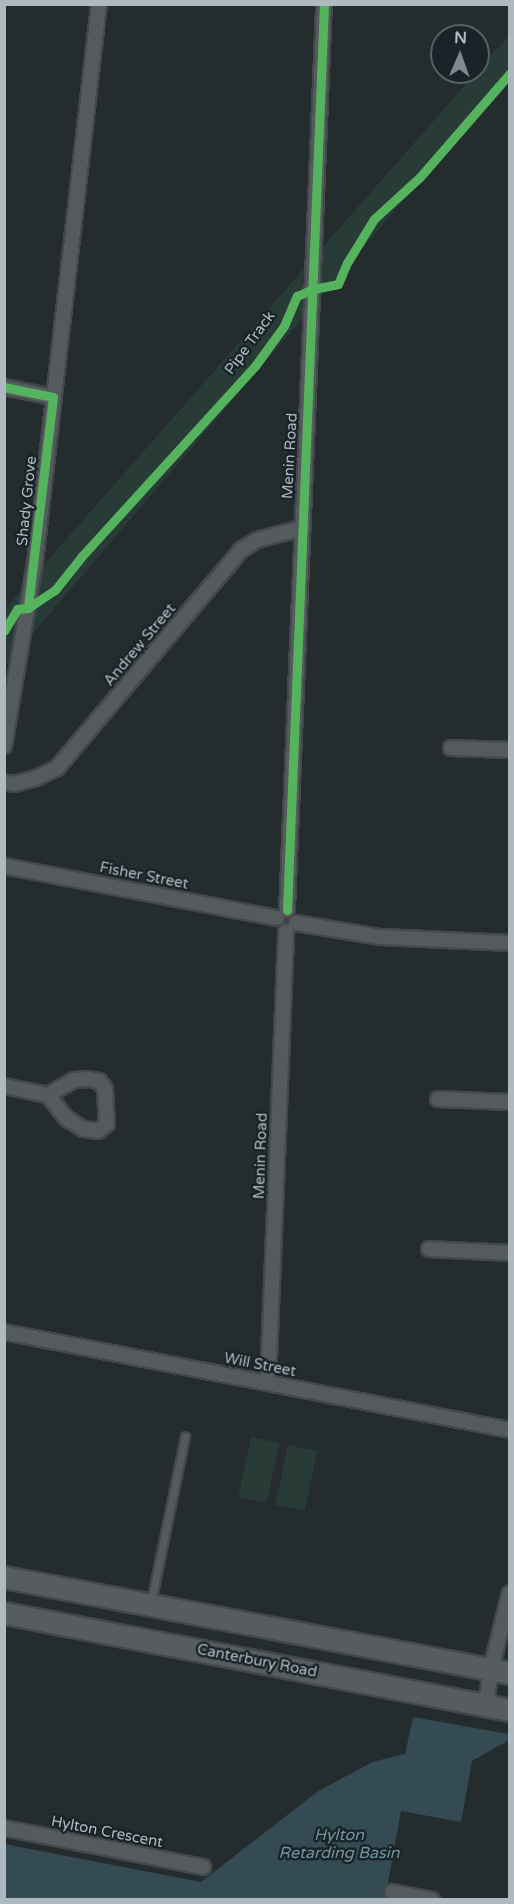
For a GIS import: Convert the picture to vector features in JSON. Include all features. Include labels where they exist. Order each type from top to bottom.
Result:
[{"type":"main road","points":[[4,1577],[500,1671]]},
{"type":"main road","name":"Canterbury Road","points":[[4,1613],[510,1710]]},
{"type":"street","name":"Shady Grove","points":[[4,746],[35,563],[99,4]]},
{"type":"street","name":"Menin Road","points":[[282,914],[302,528],[324,4]]},
{"type":"street","points":[[4,387],[54,397]]},
{"type":"street","name":"Andrew Street","points":[[4,782],[14,784],[36,778],[57,768],[241,550],[257,540],[302,528]]},
{"type":"street","points":[[451,748],[510,750]]},
{"type":"street","name":"Fisher Street","points":[[4,866],[282,914]]},
{"type":"street","points":[[282,914],[279,927],[381,937],[510,943]]},
{"type":"street","name":"Menin Road","points":[[268,1383],[291,927]]},
{"type":"street","points":[[4,1086],[48,1095],[74,1080],[89,1078],[99,1081],[105,1089],[107,1124],[98,1131],[83,1129],[66,1119],[48,1095]]},
{"type":"street","points":[[438,1099],[510,1102]]},
{"type":"street","points":[[429,1249],[510,1253]]},
{"type":"street","name":"Will Street","points":[[4,1332],[510,1430]]},
{"type":"street","points":[[486,1705],[500,1671],[510,1593]]},
{"type":"street","name":"Hylton Crescent","points":[[4,1828],[203,1867]]},
{"type":"street","points":[[392,1892],[432,1899]]},
{"type":"lane","points":[[150,1604],[184,1436]]},
{"type":"green space","points":[[509,35],[509,77],[5,666],[5,609],[466,84],[490,84],[490,57]]},
{"type":"green space","points":[[251,1437],[279,1443],[267,1503],[238,1497]]},
{"type":"green space","points":[[288,1445],[317,1451],[305,1511],[275,1505]]},
{"type":"water","name":"Hylton Retarding Basin","points":[[413,1717],[509,1734],[509,1740],[472,1761],[461,1822],[401,1811],[385,1899],[5,1899],[4,1844],[201,1882],[317,1792],[372,1762],[405,1754]]},
{"type":"cycle path","points":[[287,910],[324,4]]},
{"type":"cycle path","name":"Pipe Track","points":[[4,631],[17,609],[28,608],[55,590],[82,556],[255,366],[284,326],[297,296],[313,289],[338,284],[347,263],[374,219],[420,177],[510,73]]},
{"type":"cycle path","points":[[4,387],[53,397],[28,608]]}]
